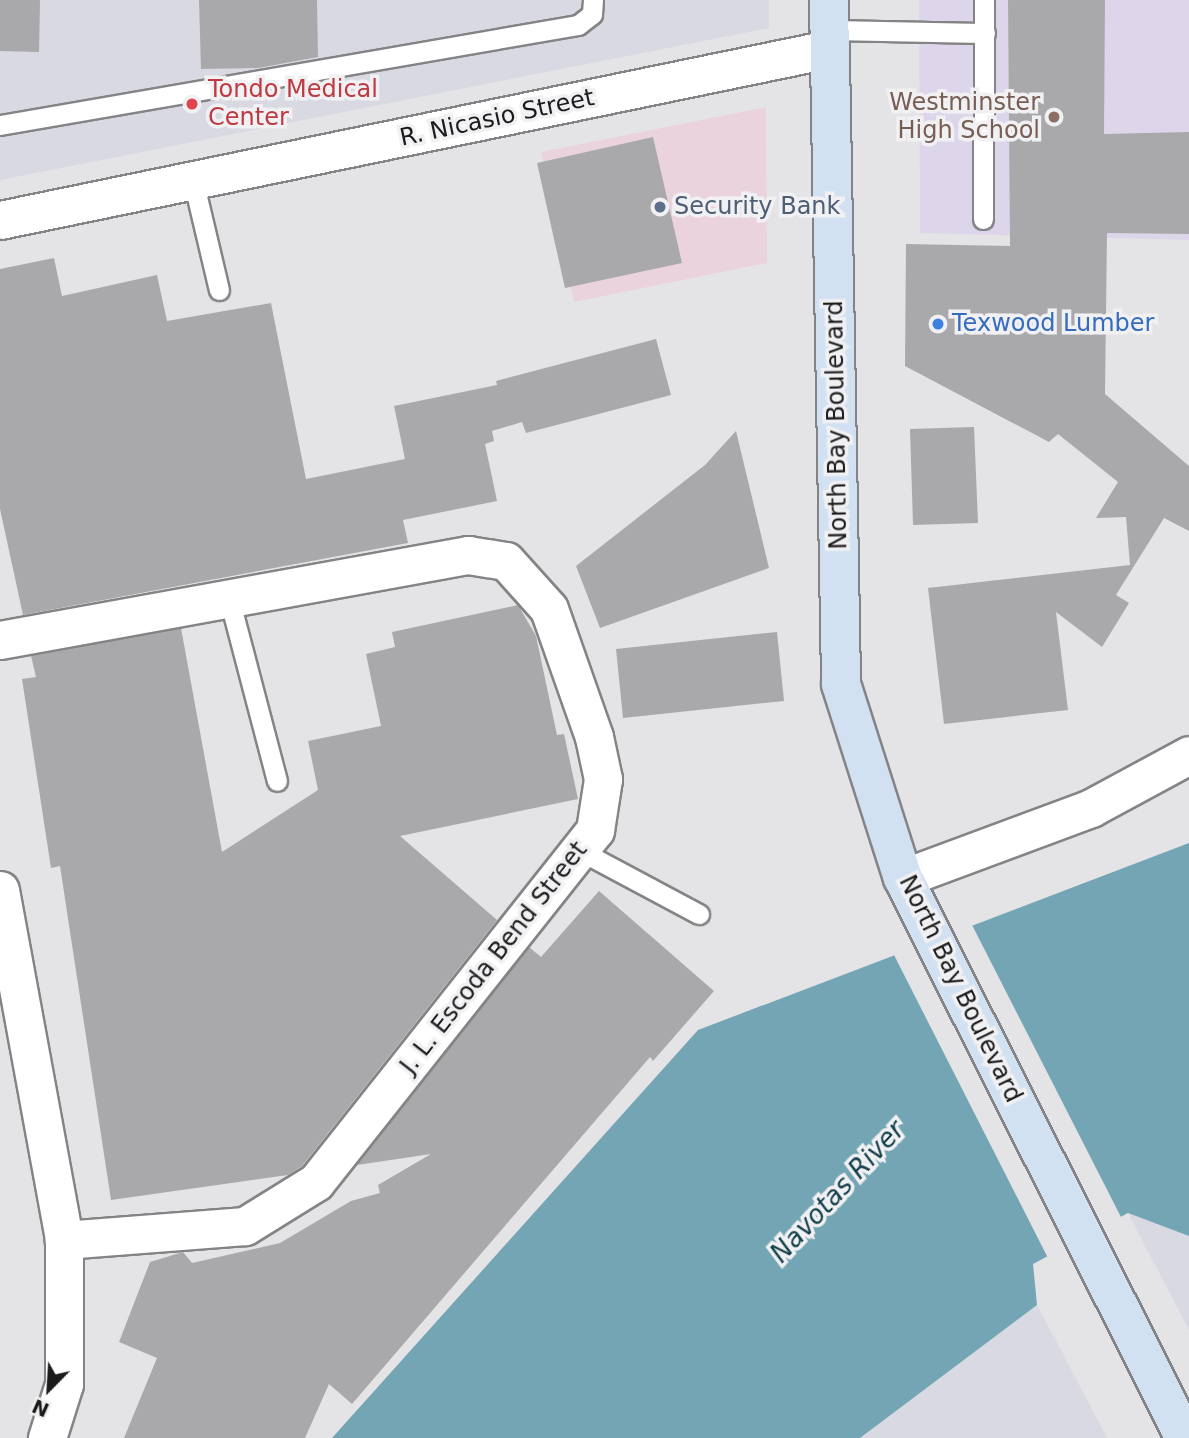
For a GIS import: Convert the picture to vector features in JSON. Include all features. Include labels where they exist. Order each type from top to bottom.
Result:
[{"type":"main road","name":"North Bay Boulevard","points":[[829,26],[841,684],[903,878],[930,937],[1185,1438]]},
{"type":"street","name":"R. Nicasio Street","points":[[0,220],[193,180],[829,26]]},
{"type":"street","name":"J. L. Escoda Bend Street","points":[[0,640],[468,555],[506,561],[549,609],[594,737],[603,779],[595,830],[317,1182],[245,1226],[64,1240]]},
{"type":"street","points":[[903,878],[1091,808],[1189,755]]},
{"type":"street","points":[[0,890],[64,1240],[64,1384],[47,1438]]},
{"type":"lane","points":[[0,125],[578,25],[592,14],[593,0]]},
{"type":"lane","points":[[983,219],[984,0]]},
{"type":"lane","points":[[829,26],[985,33]]},
{"type":"lane","points":[[193,180],[219,290]]},
{"type":"lane","points":[[229,598],[277,781]]},
{"type":"lane","points":[[579,850],[699,914]]},
{"type":"shaded area","name":"Tondo Medical Center","points":[[0,0],[769,0],[769,28],[0,180]]},
{"type":"shaded area","name":"Westminster High School","points":[[919,0],[1189,0],[1189,240],[920,233]]},
{"type":"shaded area","name":"Security Bank","points":[[766,107],[767,263],[574,302],[541,152]]},
{"type":"shaded area","points":[[1128,1213],[1189,1236],[1189,1330]]},
{"type":"shaded area","points":[[1037,1305],[1107,1438],[860,1438]]},
{"type":"water","name":"Navotas River","points":[[1189,843],[1189,1236],[1128,1213],[1033,1264],[1037,1305],[860,1438],[332,1438],[698,1030]]},
{"type":"pier","points":[[971,923],[1122,1219],[1048,1258],[894,955]]},
{"type":"building","points":[[0,0],[40,0],[39,52],[0,51]]},
{"type":"building","points":[[199,0],[317,0],[318,57],[258,68],[201,69]]},
{"type":"building","points":[[1008,0],[1105,0],[1104,134],[1189,132],[1189,234],[1107,233],[1105,394],[1189,466],[1189,531],[1164,518],[1116,595],[1129,603],[1102,647],[1056,612],[1068,710],[944,724],[928,588],[1130,565],[1126,517],[1096,518],[1118,482],[1058,434],[1049,442],[905,366],[906,244],[1010,246]]},
{"type":"building","points":[[653,137],[682,263],[565,288],[537,163]]},
{"type":"building","points":[[54,258],[62,296],[157,275],[167,321],[271,303],[306,479],[405,459],[394,406],[497,385],[496,381],[656,339],[671,395],[526,433],[522,422],[492,431],[494,441],[485,444],[497,501],[403,520],[408,543],[23,615],[0,509],[0,269]]},
{"type":"building","points":[[974,427],[978,523],[913,525],[910,429]]},
{"type":"building","points":[[736,431],[769,568],[600,628],[576,566],[705,465]]},
{"type":"building","points":[[518,605],[536,636],[557,735],[564,734],[578,799],[400,836],[497,920],[302,1166],[288,1175],[111,1200],[60,866],[51,868],[22,679],[36,677],[31,656],[181,628],[222,852],[318,790],[308,741],[381,726],[366,654],[395,647],[392,632]]},
{"type":"building","points":[[777,632],[784,701],[623,718],[616,649]]},
{"type":"building","points":[[599,891],[714,991],[653,1061],[650,1057],[352,1404],[329,1384],[305,1438],[124,1438],[157,1358],[119,1342],[150,1262],[183,1252],[192,1263],[280,1243],[351,1201],[380,1193],[378,1185],[431,1154],[357,1165],[529,947],[541,957]]},
{"type":"place","name":"Tondo Medical Center","points":[[192,104]]},
{"type":"place","name":"Westminster High School","points":[[1054,117]]},
{"type":"place","name":"Security Bank","points":[[660,207]]},
{"type":"place","name":"Texwood Lumber","points":[[938,324]]}]
